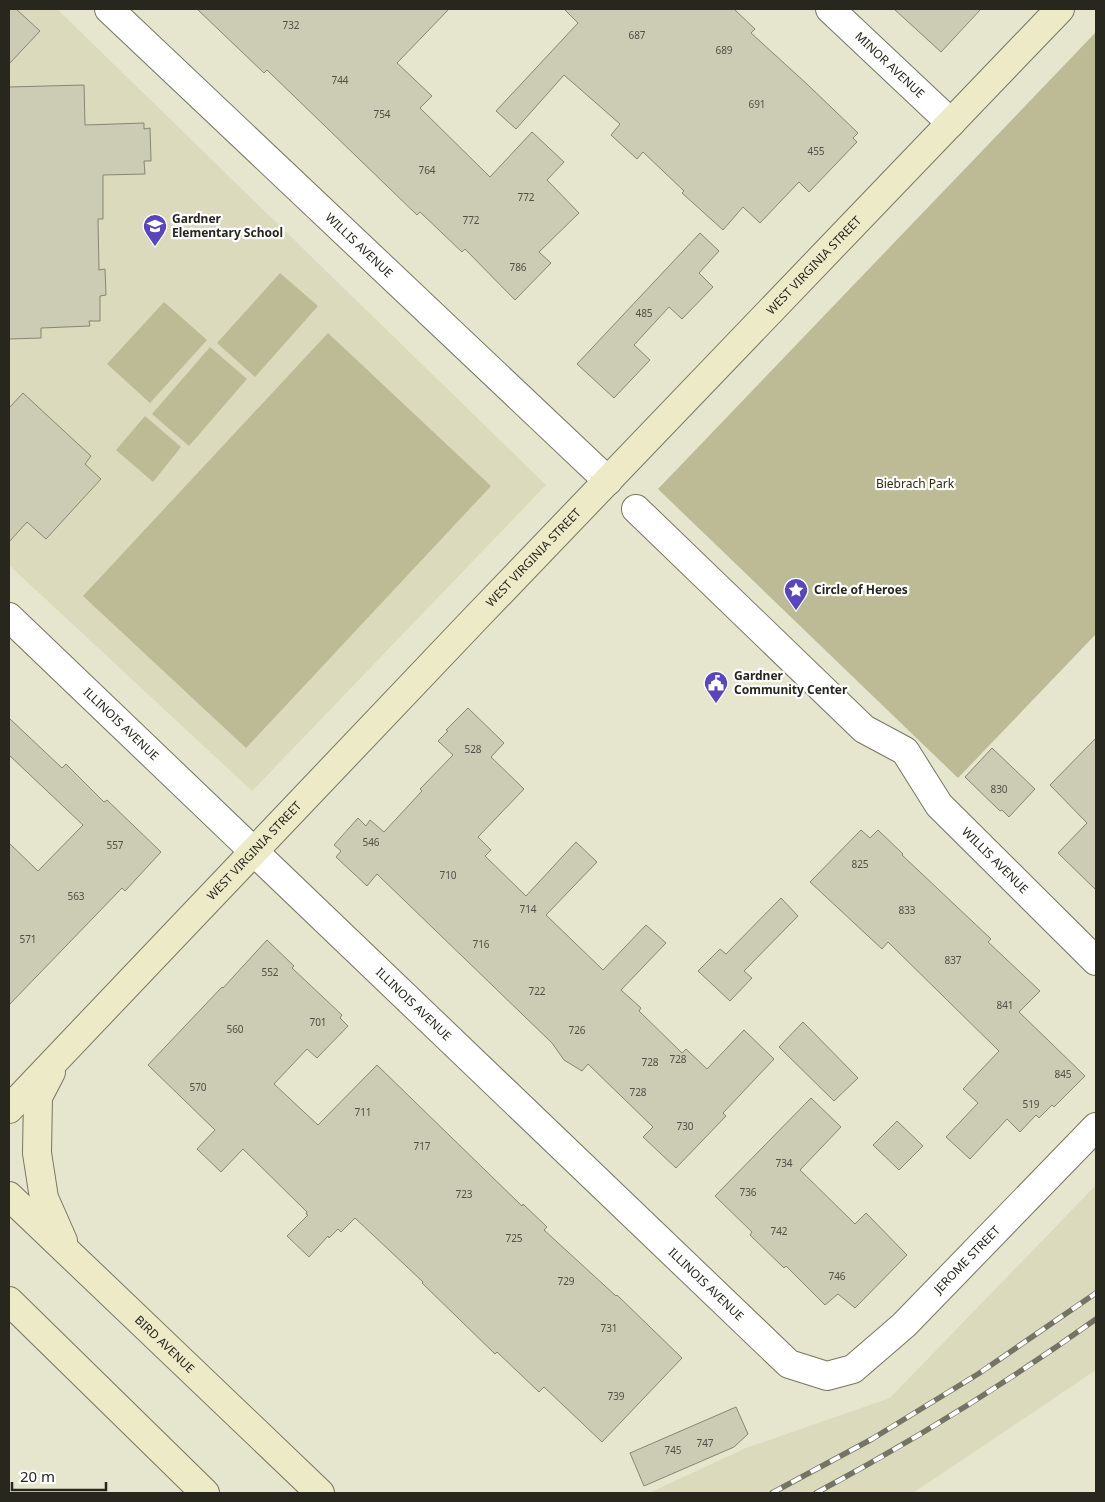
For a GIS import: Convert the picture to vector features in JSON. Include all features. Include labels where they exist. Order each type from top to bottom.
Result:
[{"type":"street","name":"WILLIS AVENUE","points":[[110,9],[608,481]]},
{"type":"street","name":"MINOR AVENUE","points":[[830,9],[951,123]]},
{"type":"street","name":"WEST VIRGINIA STREET","points":[[9,1109],[254,850],[1060,9]]},
{"type":"street","name":"WILLIS AVENUE","points":[[636,509],[864,729],[905,751],[939,805],[1096,961]]},
{"type":"street","name":"ILLINOIS AVENUE","points":[[9,617],[790,1364],[827,1376]]},
{"type":"street","points":[[60,1055],[38,1097],[37,1153],[44,1198],[68,1253]]},
{"type":"street","name":"JEROME STREET","points":[[827,1376],[853,1369],[904,1325],[1096,1127]]},
{"type":"street","name":"BIRD AVENUE","points":[[9,1196],[320,1493]]},
{"type":"street","points":[[9,1301],[205,1493]]},
{"type":"shaded area","name":"Gardner Elementary School","points":[[9,9],[57,9],[546,485],[252,791],[9,565]]},
{"type":"shaded area","points":[[1096,1185],[1096,1370],[913,1493],[649,1493],[746,1448],[890,1398]]},
{"type":"green space","name":"Biebrach Park","points":[[1096,32],[1096,634],[958,778],[658,489]]},
{"type":"green space","points":[[280,273],[318,306],[255,377],[217,343]]},
{"type":"green space","points":[[164,302],[207,340],[150,403],[107,364]]},
{"type":"green space","points":[[328,333],[491,486],[246,748],[83,596]]},
{"type":"green space","points":[[210,347],[247,379],[189,446],[152,414]]},
{"type":"green space","points":[[145,416],[181,447],[153,482],[116,450]]},
{"type":"building","points":[[9,9],[16,9],[40,31],[9,64]]},
{"type":"building","points":[[197,9],[449,9],[397,63],[432,96],[420,108],[490,177],[532,132],[564,162],[547,180],[579,213],[539,252],[551,263],[515,300],[465,249],[462,252],[420,212],[417,215],[267,70],[264,73]]},
{"type":"building","points":[[564,9],[734,9],[755,29],[751,33],[858,133],[853,138],[857,142],[809,192],[799,182],[760,223],[743,207],[723,230],[682,193],[684,191],[643,152],[637,159],[611,135],[620,124],[564,75],[516,129],[496,111],[578,23]]},
{"type":"building","points":[[894,9],[981,9],[941,52]]},
{"type":"building","points":[[84,85],[85,125],[144,123],[144,129],[150,128],[151,161],[144,161],[145,174],[103,175],[103,219],[98,219],[99,270],[105,269],[106,295],[100,296],[100,321],[89,321],[90,326],[41,328],[41,338],[9,339],[9,87]]},
{"type":"building","points":[[700,233],[719,251],[699,273],[713,287],[682,319],[669,307],[634,345],[650,360],[614,398],[577,364]]},
{"type":"building","points":[[23,393],[91,456],[85,464],[101,479],[46,539],[27,522],[9,542],[9,408]]},
{"type":"building","points":[[468,708],[504,743],[491,757],[524,789],[478,837],[491,850],[485,856],[526,896],[576,842],[597,862],[546,915],[603,970],[646,925],[666,943],[621,990],[641,1008],[639,1011],[682,1053],[686,1049],[707,1069],[744,1030],[774,1059],[723,1113],[726,1116],[676,1168],[643,1137],[653,1127],[588,1064],[582,1071],[564,1060],[552,1043],[377,874],[367,886],[336,857],[341,851],[334,845],[358,818],[366,826],[370,820],[384,832],[422,791],[420,789],[453,755],[438,741]]},
{"type":"building","points":[[9,718],[62,768],[66,764],[104,802],[107,800],[161,852],[125,891],[122,888],[9,1005],[9,843],[38,871],[83,825],[9,755]]},
{"type":"building","points":[[1096,738],[1096,890],[1058,853],[1087,823],[1050,785]]},
{"type":"building","points":[[992,748],[1035,789],[1009,817],[1002,810],[1000,811],[965,777]]},
{"type":"building","points":[[861,830],[870,838],[878,830],[991,939],[988,942],[1040,991],[1019,1012],[1085,1076],[1054,1107],[1052,1105],[1039,1118],[1036,1115],[1020,1132],[1007,1119],[970,1159],[946,1137],[978,1103],[963,1089],[999,1051],[888,942],[882,949],[810,882]]},
{"type":"building","points":[[781,898],[798,916],[744,971],[752,978],[730,1001],[698,971],[720,949],[726,954]]},
{"type":"building","points":[[267,940],[294,966],[292,968],[342,1015],[340,1018],[348,1026],[317,1058],[307,1049],[274,1084],[318,1125],[377,1065],[522,1206],[523,1204],[547,1227],[544,1230],[617,1295],[682,1358],[602,1442],[544,1387],[539,1392],[497,1352],[495,1354],[355,1218],[341,1232],[338,1229],[329,1238],[328,1236],[309,1257],[287,1236],[308,1215],[306,1214],[307,1212],[243,1149],[221,1172],[197,1149],[215,1130],[148,1065]]},
{"type":"building","points":[[803,1022],[858,1078],[834,1101],[779,1047]]},
{"type":"building","points":[[811,1098],[841,1127],[800,1170],[855,1224],[866,1213],[907,1255],[855,1308],[838,1294],[825,1305],[786,1266],[784,1268],[750,1235],[752,1232],[715,1196]]},
{"type":"building","points":[[897,1121],[923,1146],[899,1170],[873,1145]]},
{"type":"building","points":[[736,1407],[748,1434],[734,1447],[644,1486],[630,1453]]},
{"type":"railway","points":[[772,1493],[872,1439],[978,1374],[1096,1293]]},
{"type":"railway","points":[[816,1493],[888,1453],[959,1410],[1028,1366],[1096,1319]]},
{"type":"place","name":"Gardner Elementary School","points":[[155,247]]},
{"type":"place","name":"Circle of Heroes","points":[[796,611]]},
{"type":"place","name":"Gardner Community Center","points":[[716,704]]}]
